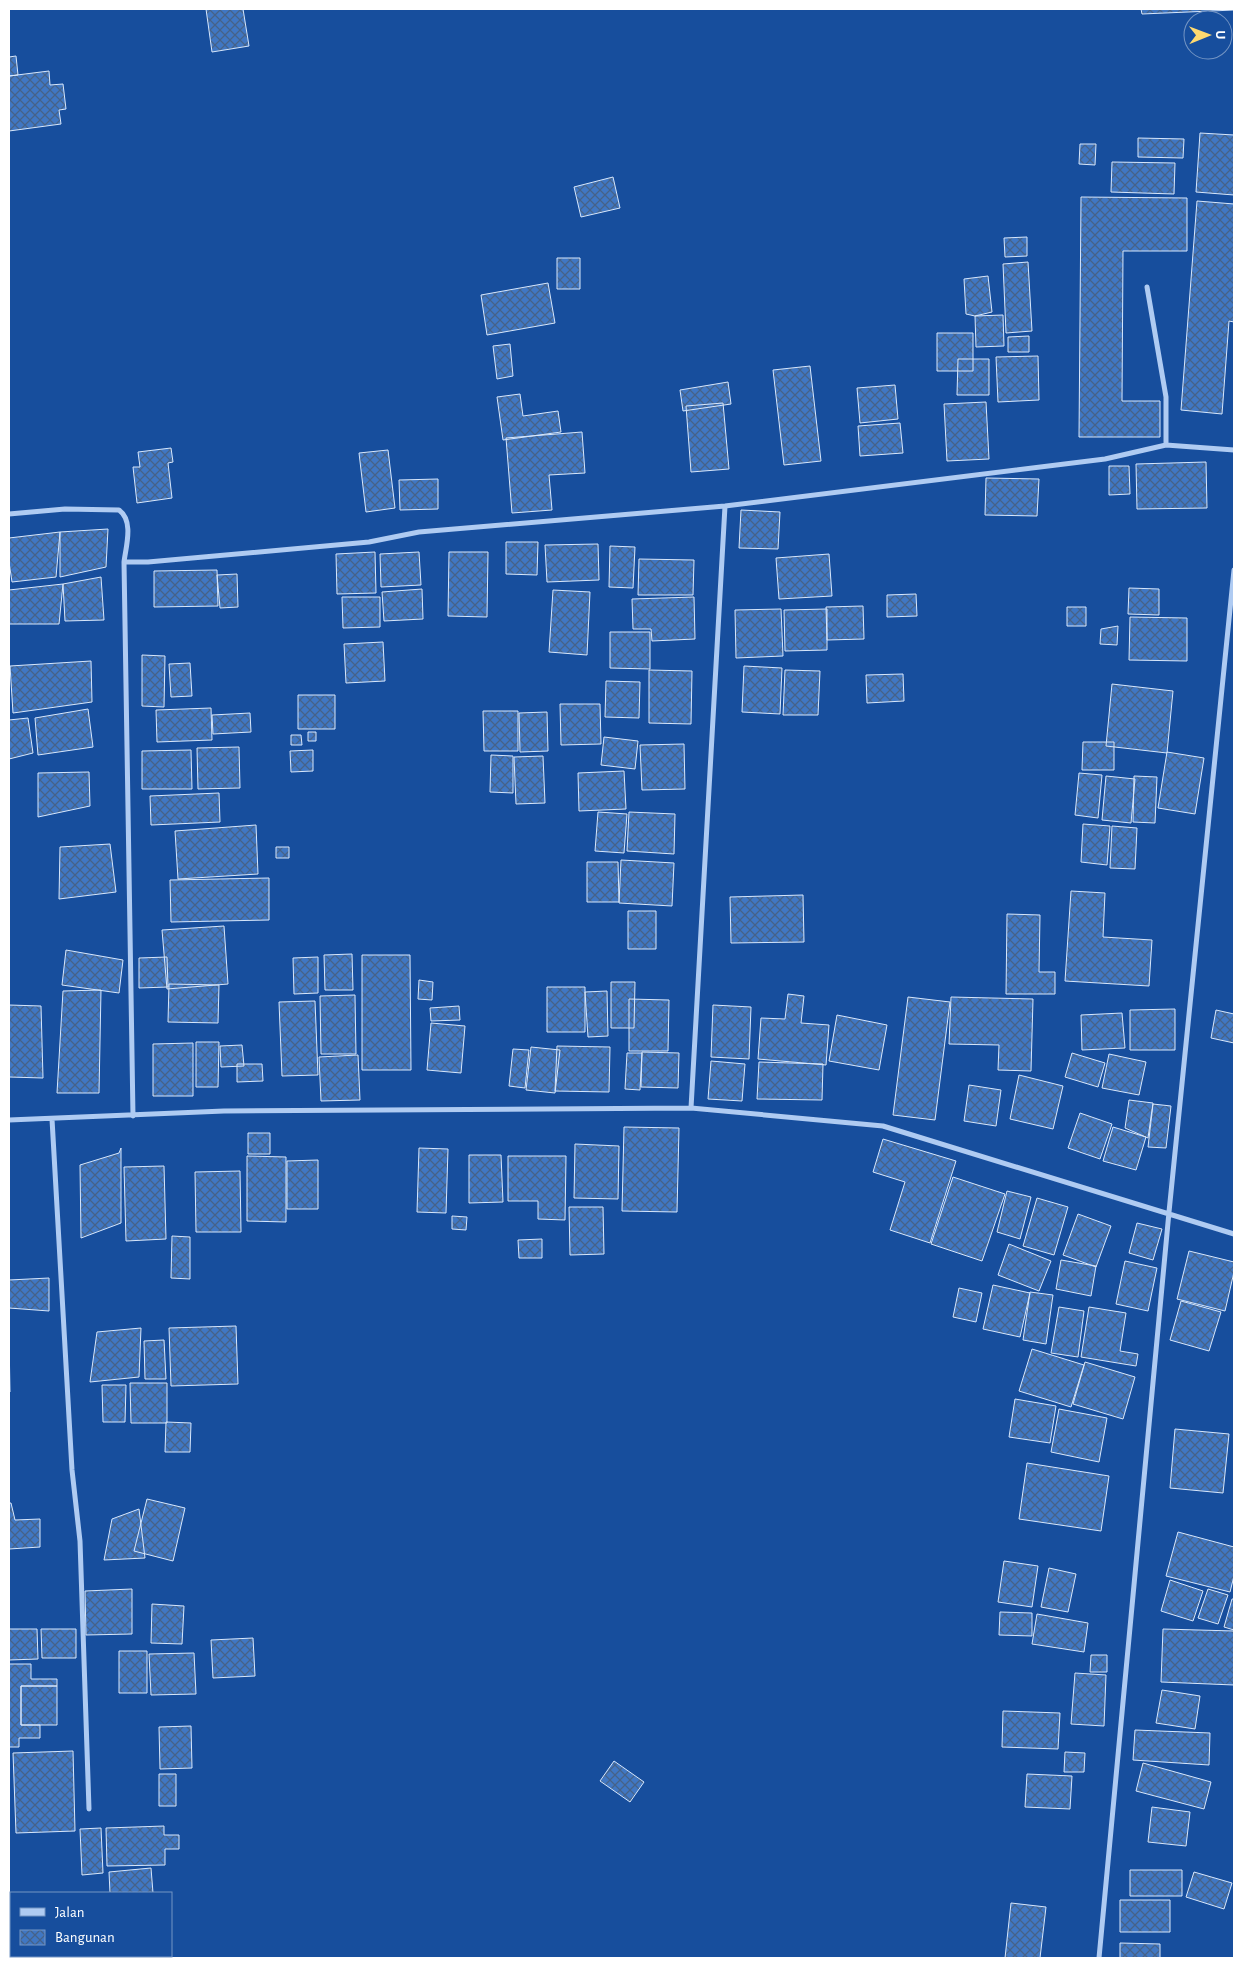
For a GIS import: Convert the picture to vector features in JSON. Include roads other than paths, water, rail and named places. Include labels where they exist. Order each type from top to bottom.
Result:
[{"type":"street","points":[[1147,288],[1166,397],[1166,445]]},
{"type":"street","points":[[124,562],[148,562],[369,542],[419,532],[725,506],[1105,459],[1166,445],[1234,450]]},
{"type":"street","points":[[691,1108],[725,506]]},
{"type":"street","points":[[9,514],[73,509],[119,510],[124,514],[128,524],[124,562],[133,1116]]},
{"type":"street","points":[[1098,1958],[1169,1212],[1234,570]]},
{"type":"street","points":[[9,1120],[52,1120],[224,1111],[691,1108],[884,1126],[1169,1212],[1234,1234]]},
{"type":"street","points":[[52,1120],[72,1470],[80,1541],[89,1809]]}]
